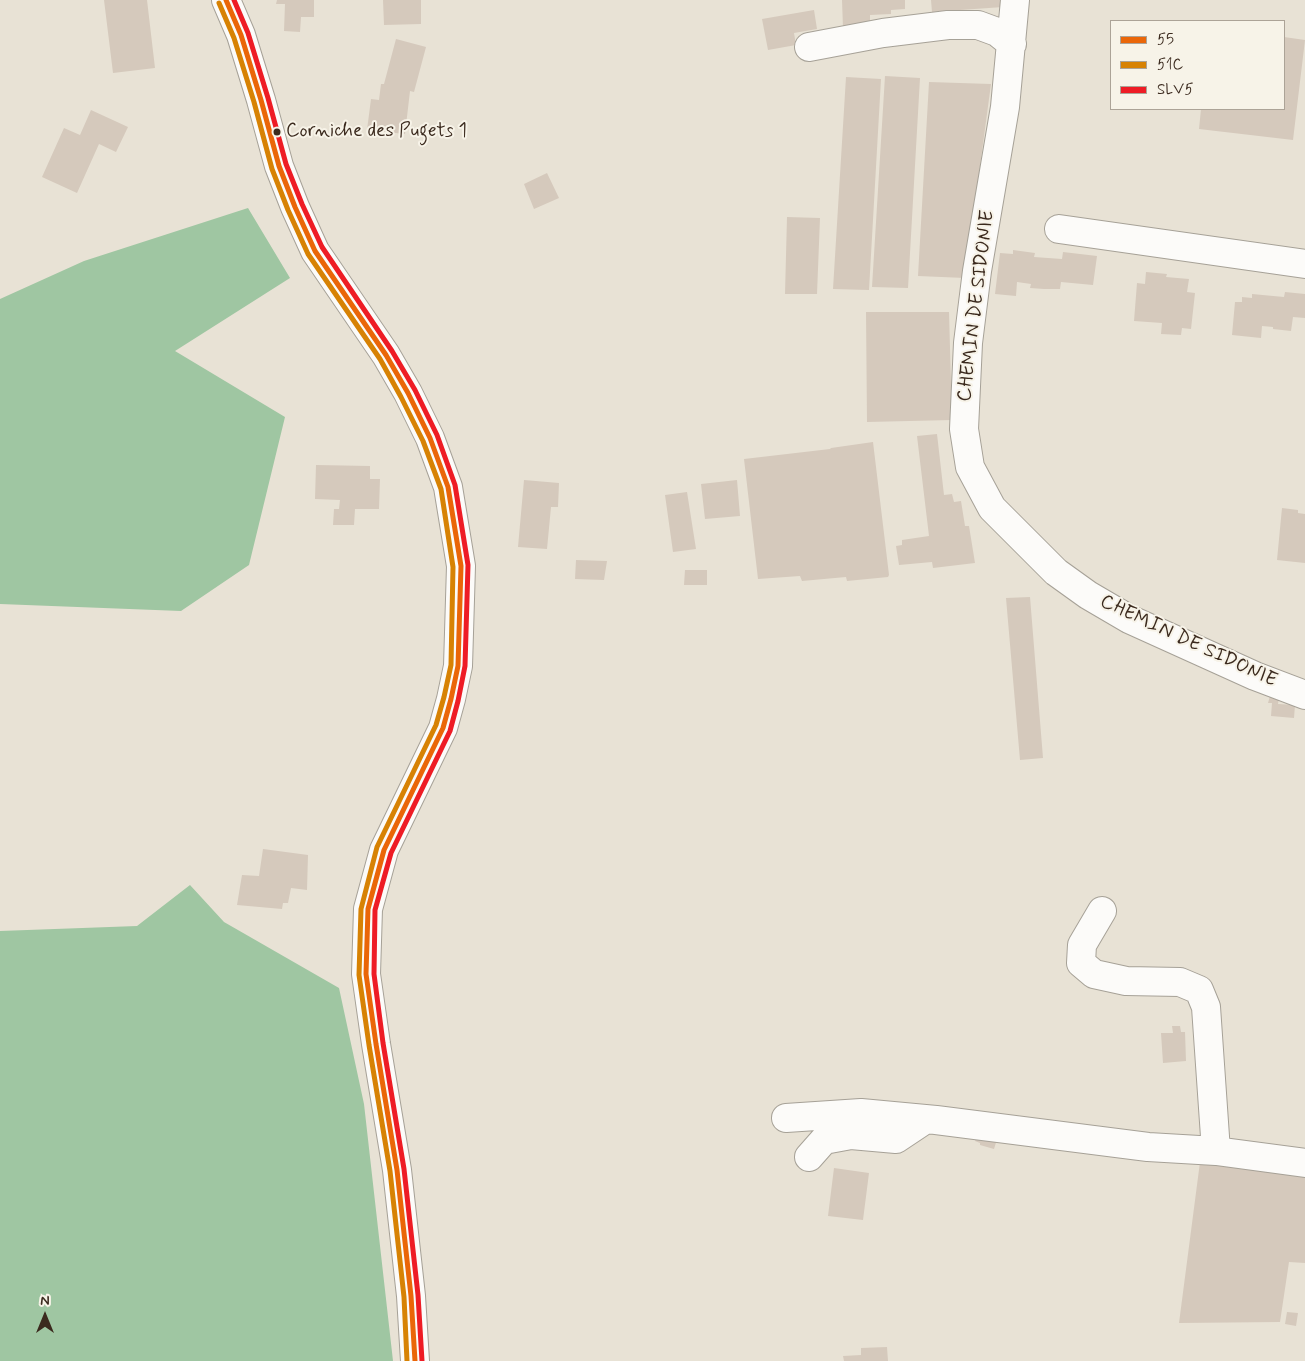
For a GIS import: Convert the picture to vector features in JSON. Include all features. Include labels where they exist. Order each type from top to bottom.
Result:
[{"type":"street","points":[[226,0],[241,35],[279,166],[311,242],[386,355],[408,393],[430,438],[448,487],[462,566],[458,666],[451,699],[443,728],[384,850],[368,909],[366,974],[397,1170],[411,1296],[415,1361]]},
{"type":"street","name":"CHEMIN DE SIDONIE","points":[[1015,0],[1005,107],[979,262],[968,343],[964,429],[970,467],[992,508],[1056,572],[1088,595],[1129,619],[1255,676],[1305,695]]},
{"type":"street","points":[[809,47],[883,33],[948,25],[978,25],[997,32],[1012,44]]},
{"type":"street","points":[[1059,229],[1305,264]]},
{"type":"street","points":[[1102,911],[1082,945],[1081,963],[1094,974],[1126,981],[1180,982],[1198,990],[1206,1007],[1216,1151]]},
{"type":"street","points":[[786,1118],[861,1112],[1148,1147],[1216,1151],[1305,1163]]},
{"type":"street","points":[[809,1157],[824,1140],[851,1135],[896,1139],[926,1119]]},
{"type":"green space","points":[[248,208],[290,278],[175,351],[285,417],[249,565],[181,611],[0,604],[0,299],[84,261]]},
{"type":"green space","points":[[190,885],[224,922],[339,988],[364,1104],[393,1361],[0,1361],[0,931],[137,926]]},
{"type":"building","points":[[104,0],[147,0],[155,68],[113,73]]},
{"type":"building","points":[[277,0],[314,0],[314,17],[301,17],[300,32],[284,31],[285,4],[276,4]]},
{"type":"building","points":[[383,0],[421,0],[421,24],[384,25]]},
{"type":"building","points":[[842,0],[905,0],[905,9],[891,10],[891,14],[870,15],[870,26],[843,28]]},
{"type":"building","points":[[931,0],[1002,0],[1003,7],[932,12]]},
{"type":"building","points":[[814,10],[817,29],[794,33],[796,45],[768,50],[762,19]]},
{"type":"building","points":[[1285,37],[1305,40],[1293,140],[1199,129],[1201,110],[1285,110]]},
{"type":"building","points":[[396,39],[426,47],[414,92],[410,91],[405,134],[367,130],[371,99],[379,100],[381,84],[384,84]]},
{"type":"building","points":[[885,76],[920,78],[908,288],[872,287]]},
{"type":"building","points":[[846,77],[881,79],[869,290],[833,289]]},
{"type":"building","points":[[929,82],[991,84],[965,278],[918,276]]},
{"type":"building","points":[[91,110],[128,127],[116,152],[99,144],[77,193],[42,177],[64,128],[80,135]]},
{"type":"building","points":[[547,173],[559,198],[534,209],[524,184]]},
{"type":"building","points":[[787,217],[820,218],[817,294],[785,294]]},
{"type":"building","points":[[1013,250],[1035,253],[1034,257],[1062,259],[1063,252],[1097,256],[1093,285],[1061,282],[1060,289],[1044,289],[1030,288],[1031,284],[1017,282],[1016,296],[995,294],[1000,253],[1013,254]]},
{"type":"building","points":[[1146,272],[1167,274],[1166,277],[1189,279],[1187,292],[1195,293],[1191,329],[1182,328],[1181,335],[1161,334],[1162,323],[1134,321],[1137,283],[1145,284]]},
{"type":"building","points":[[1285,292],[1305,294],[1305,318],[1293,317],[1291,331],[1262,326],[1261,338],[1232,335],[1235,302],[1242,302],[1242,297],[1252,298],[1252,294],[1284,297]]},
{"type":"building","points":[[866,312],[949,312],[952,420],[867,422]]},
{"type":"building","points":[[937,434],[944,495],[952,494],[954,502],[961,501],[965,526],[969,526],[975,563],[933,568],[932,562],[899,565],[896,546],[902,545],[902,540],[929,536],[917,436]]},
{"type":"building","points":[[873,442],[888,577],[847,581],[846,577],[802,581],[800,576],[758,579],[744,459]]},
{"type":"building","points":[[316,465],[370,466],[370,479],[380,479],[379,509],[355,509],[354,525],[333,525],[334,509],[339,509],[340,500],[315,499]]},
{"type":"building","points":[[524,480],[559,483],[558,507],[551,507],[547,549],[518,547]]},
{"type":"building","points":[[737,480],[740,516],[705,519],[701,484]]},
{"type":"building","points":[[687,492],[696,549],[673,552],[665,495]]},
{"type":"building","points":[[1282,508],[1298,510],[1298,513],[1305,514],[1305,563],[1277,560]]},
{"type":"building","points":[[576,560],[607,561],[604,580],[575,579]]},
{"type":"building","points":[[685,570],[707,570],[707,585],[684,585]]},
{"type":"building","points":[[1030,597],[1043,758],[1020,760],[1006,598]]},
{"type":"building","points":[[1272,689],[1280,692],[1278,704],[1295,705],[1294,718],[1271,716],[1272,703],[1268,703]]},
{"type":"building","points":[[263,849],[308,855],[307,890],[291,888],[288,903],[283,903],[282,909],[237,905],[242,875],[259,876]]},
{"type":"building","points":[[1172,1026],[1180,1026],[1181,1032],[1185,1032],[1186,1061],[1163,1063],[1161,1033],[1173,1033]]},
{"type":"building","points":[[979,1131],[998,1136],[994,1149],[980,1145],[980,1143],[975,1141]]},
{"type":"building","points":[[1200,1162],[1305,1174],[1305,1263],[1289,1262],[1280,1322],[1179,1323]]},
{"type":"building","points":[[834,1168],[869,1173],[863,1220],[828,1216]]},
{"type":"building","points":[[1287,1312],[1298,1313],[1296,1326],[1285,1324]]},
{"type":"building","points":[[887,1347],[888,1361],[844,1361],[843,1356],[861,1355],[861,1348]]},
{"type":"transit line","name":"55","points":[[226,0],[241,35],[279,166],[315,251],[386,355],[408,393],[430,438],[448,487],[461,566],[458,666],[451,699],[443,728],[384,850],[368,909],[366,974],[397,1170],[411,1296],[415,1361]]},
{"type":"transit line","name":"SLV5","points":[[234,0],[248,33],[286,164],[322,247],[392,351],[415,390],[437,435],[455,485],[468,565],[465,666],[450,731],[391,853],[375,910],[374,974],[383,1043],[404,1169],[418,1295],[422,1361]]},
{"type":"transit line","name":"51C","points":[[219,3],[234,38],[272,169],[308,254],[380,359],[423,441],[441,489],[453,567],[451,665],[444,697],[436,725],[377,847],[361,909],[359,975],[390,1171],[404,1297],[407,1361]]},
{"type":"place","name":"Corniche des Pugets 1","points":[[277,132]]}]
